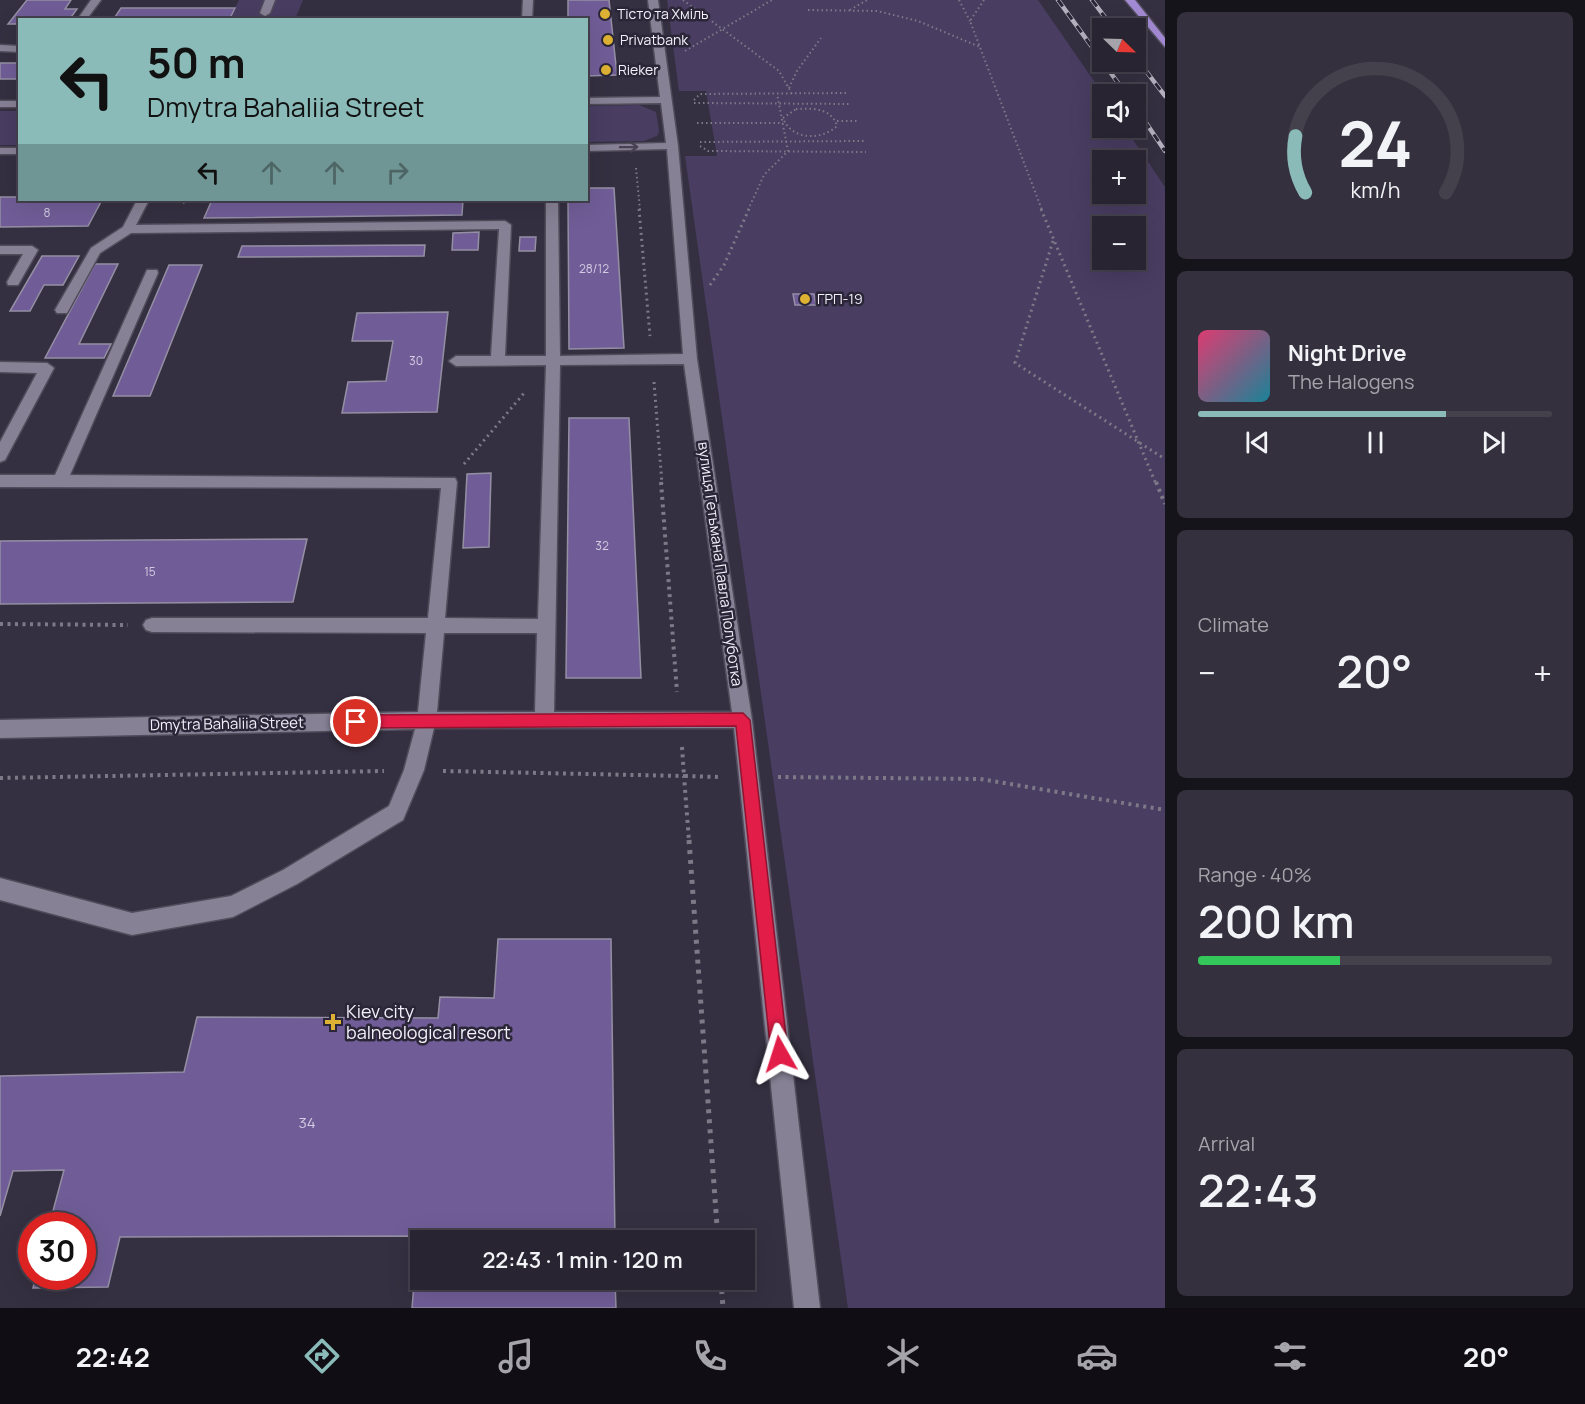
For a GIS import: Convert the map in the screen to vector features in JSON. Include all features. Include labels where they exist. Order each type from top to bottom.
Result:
[{"type":"main road","points":[[1130,0],[1165,44]]},
{"type":"street","points":[[82,18],[96,0]]},
{"type":"street","points":[[265,13],[270,0]]},
{"type":"street","points":[[526,18],[528,0]]},
{"type":"street","name":"вулиця Гетьмана Павла Полуботка","points":[[653,0],[664,100],[672,146],[690,359],[743,720],[807,1308]]},
{"type":"street","points":[[0,48],[18,49]]},
{"type":"street","points":[[588,101],[664,100]]},
{"type":"street","points":[[0,104],[18,104]]},
{"type":"street","points":[[588,148],[672,146]]},
{"type":"street","points":[[0,151],[18,151]]},
{"type":"street","points":[[129,229],[143,201]]},
{"type":"street","points":[[544,720],[553,360],[552,201]]},
{"type":"street","points":[[62,310],[95,250],[129,229],[505,225],[498,361]]},
{"type":"street","points":[[0,250],[32,250],[13,282]]},
{"type":"street","points":[[60,481],[152,273]]},
{"type":"street","points":[[456,361],[690,359]]},
{"type":"street","points":[[0,367],[47,368],[0,456]]},
{"type":"street","points":[[0,481],[449,482],[427,720],[414,770],[396,813],[290,877],[233,906],[132,924],[0,889]]},
{"type":"street","points":[[152,625],[545,626]]},
{"type":"street","name":"Dmytra Bahaliia Street","points":[[0,729],[427,720],[743,720]]},
{"type":"path","points":[[683,0],[778,71],[792,94]]},
{"type":"path","points":[[684,51],[772,0]]},
{"type":"path","points":[[849,10],[867,0]]},
{"type":"path","points":[[959,0],[981,47],[1053,240],[1165,504]]},
{"type":"path","points":[[970,21],[984,0]]},
{"type":"path","points":[[808,10],[877,11],[918,21],[981,47]]},
{"type":"path","points":[[789,89],[797,71],[821,38]]},
{"type":"path","points":[[847,93],[700,94],[694,101],[851,104]]},
{"type":"path","points":[[777,94],[788,151]]},
{"type":"path","points":[[803,104],[804,108]]},
{"type":"path","points":[[783,123],[785,114],[804,108],[829,113],[837,121],[857,122]]},
{"type":"path","points":[[697,123],[783,123],[791,130],[813,136],[835,130],[837,121]]},
{"type":"path","points":[[813,136],[814,142]]},
{"type":"path","points":[[864,141],[700,144],[708,151],[866,152]]},
{"type":"path","points":[[686,321],[724,265],[764,175],[788,151]]},
{"type":"path","points":[[627,168],[638,168],[717,1230]]},
{"type":"path","points":[[1053,240],[1015,363],[1165,459]]},
{"type":"path","points":[[449,482],[553,360]]},
{"type":"path","points":[[0,624],[152,625]]},
{"type":"path","points":[[0,777],[414,770],[980,779],[1165,810]]},
{"type":"path","points":[[722,1290],[723,1308]]},
{"type":"shaded area","points":[[239,0],[303,0],[295,18],[230,18]]},
{"type":"shaded area","points":[[667,0],[1038,0],[1096,84],[1092,84],[1092,138],[1132,138],[1140,150],[1092,150],[1092,204],[1146,204],[1146,159],[1165,187],[1165,1308],[848,1308],[685,156],[717,156],[706,91],[679,91]]},
{"type":"shaded area","points":[[639,105],[656,112],[659,131],[657,136],[644,141],[588,142],[588,106]]},
{"type":"shaded area","points":[[0,111],[18,111],[18,145],[0,145]]},
{"type":"building","points":[[27,0],[71,0],[65,9],[77,9],[70,18],[18,18],[18,24],[8,24]]},
{"type":"building","points":[[568,0],[609,0],[617,75],[588,76],[588,18],[568,18]]},
{"type":"building","points":[[121,8],[235,8],[230,18],[114,18]]},
{"type":"building","points":[[0,63],[18,63],[18,79],[0,79]]},
{"type":"building","points":[[588,188],[614,188],[624,348],[569,349],[568,201],[588,201]]},
{"type":"building","points":[[0,197],[18,197],[18,201],[101,201],[88,226],[0,227]]},
{"type":"building","points":[[212,201],[463,201],[462,215],[204,218]]},
{"type":"building","points":[[479,232],[478,250],[452,250],[453,233]]},
{"type":"building","points":[[520,237],[536,237],[535,251],[519,251]]},
{"type":"building","points":[[425,245],[424,256],[238,257],[242,246]]},
{"type":"building","points":[[42,256],[79,256],[63,285],[44,285],[30,311],[10,311]]},
{"type":"building","points":[[95,264],[118,264],[79,344],[111,344],[104,358],[45,358]]},
{"type":"building","points":[[169,265],[202,265],[150,396],[113,396]]},
{"type":"building","name":"ГРП-19","points":[[793,294],[814,294],[816,305],[795,305]]},
{"type":"building","points":[[448,312],[437,412],[342,413],[348,382],[386,381],[393,341],[352,341],[357,313]]},
{"type":"building","points":[[569,418],[629,418],[641,678],[566,678]]},
{"type":"building","points":[[491,473],[489,547],[463,548],[467,474]]},
{"type":"building","points":[[307,539],[293,602],[0,604],[0,541]]},
{"type":"building","points":[[498,939],[611,939],[615,1230],[410,1230],[410,1236],[120,1237],[108,1287],[96,1287],[96,1212],[53,1212],[64,1170],[13,1171],[0,1216],[0,1076],[184,1072],[197,1017],[438,1018],[440,997],[494,998]]},
{"type":"building","points":[[414,1290],[615,1290],[616,1308],[412,1308]]},
{"type":"railway","points":[[1058,0],[1119,84]]},
{"type":"railway","points":[[1092,0],[1106,18]]},
{"type":"railway","points":[[1146,71],[1165,96]]},
{"type":"railway","points":[[1146,123],[1165,151]]},
{"type":"place","name":"Тісто та Хміль","points":[[605,14]]},
{"type":"place","name":"Privatbank","points":[[608,40]]},
{"type":"place","name":"Rieker","points":[[606,70]]},
{"type":"place","name":"ГРП-19","points":[[805,299]]},
{"type":"place","name":"Kiev city balneological resort","points":[[333,1022]]},
{"type":"route","points":[[356,722],[743,720],[780,1054]]}]
